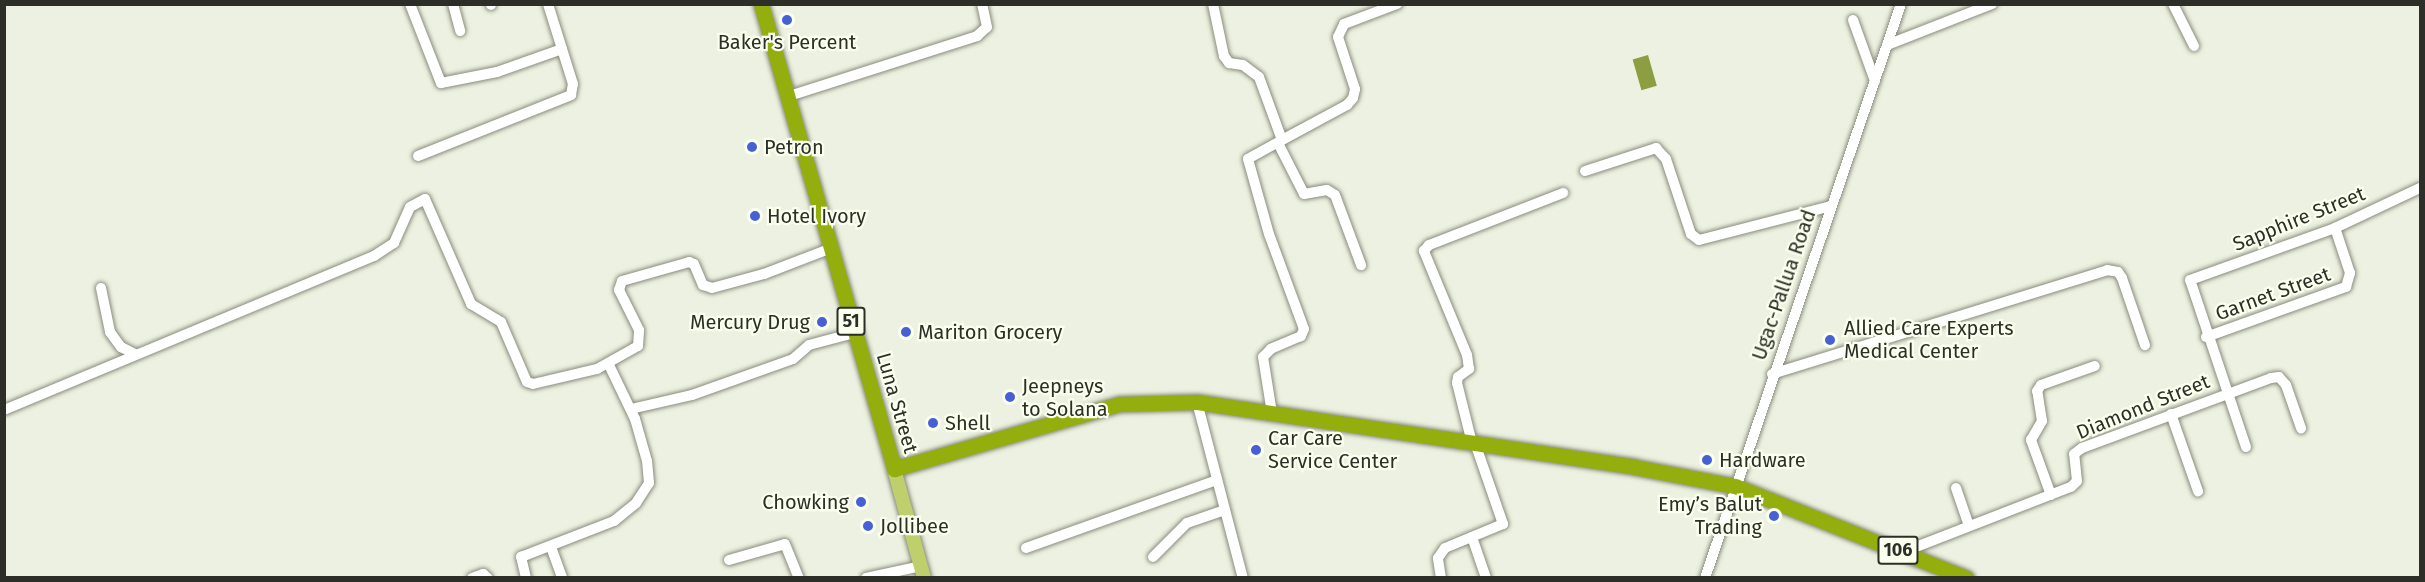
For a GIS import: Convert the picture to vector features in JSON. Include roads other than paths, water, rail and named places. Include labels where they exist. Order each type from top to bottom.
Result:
[{"type":"highway","name":"51","points":[[761,4],[786,97]]},
{"type":"highway","name":"Luna Street","points":[[786,97],[894,469]]},
{"type":"highway","name":"106","points":[[894,469],[1119,404],[1197,402],[1473,443],[1735,486],[1966,578]]},
{"type":"main road","name":"Luna Street","points":[[894,469],[922,572]]},
{"type":"street","points":[[410,4],[441,82],[497,72],[562,49]]},
{"type":"street","points":[[453,4],[460,31]]},
{"type":"street","points":[[418,156],[571,95],[573,84],[548,4]]},
{"type":"street","points":[[786,97],[977,36],[987,27],[982,4]]},
{"type":"street","points":[[1213,4],[1224,56],[1229,63],[1243,64],[1259,76],[1280,141],[1304,194],[1327,190],[1335,195],[1361,265]]},
{"type":"street","points":[[1272,413],[1263,357],[1272,349],[1301,336],[1305,329],[1269,234],[1248,162],[1251,154],[1347,105],[1353,98],[1355,89],[1338,37],[1344,24],[1396,4]]},
{"type":"street","name":"Ugac-Pallua Road","points":[[1706,578],[1772,374],[1901,4]]},
{"type":"street","points":[[1887,45],[1992,4]]},
{"type":"street","points":[[2173,4],[2194,46]]},
{"type":"street","points":[[1852,20],[1875,81]]},
{"type":"street","points":[[1585,171],[1656,148],[1666,159],[1691,234],[1700,240],[1831,206]]},
{"type":"street","name":"Sapphire Street","points":[[2206,337],[2190,280],[2335,228],[2421,188]]},
{"type":"street","points":[[1441,578],[1438,558],[1445,548],[1499,527],[1503,520],[1473,443],[1457,383],[1458,376],[1469,369],[1467,355],[1424,251],[1429,245],[1563,193]]},
{"type":"street","points":[[4,411],[387,249],[400,233],[410,207],[424,198],[471,304],[501,322],[527,382],[549,381],[608,363],[640,341],[621,296],[619,285],[622,281],[689,262],[694,264],[703,285],[712,288],[764,274],[829,249]]},
{"type":"street","name":"Garnet Street","points":[[2206,337],[2346,288],[2350,282],[2335,228]]},
{"type":"street","points":[[1772,374],[2107,270],[2113,270],[2122,278],[2145,345]]},
{"type":"street","points":[[101,288],[110,332],[121,347],[135,354]]},
{"type":"street","points":[[631,408],[692,395],[793,359],[809,345],[854,333]]},
{"type":"street","points":[[2206,337],[2246,447]]},
{"type":"street","points":[[526,578],[521,557],[614,521],[643,493],[649,473],[631,408],[608,363]]},
{"type":"street","points":[[2051,495],[2031,440],[2042,421],[2037,391],[2041,385],[2095,366]]},
{"type":"street","name":"Diamond Street","points":[[1903,552],[2075,485],[2073,460],[2078,450],[2226,394],[2279,377],[2301,428]]},
{"type":"street","points":[[1197,402],[1244,578]]},
{"type":"street","points":[[2171,414],[2198,491]]},
{"type":"street","points":[[1026,548],[1217,480]]},
{"type":"street","points":[[1956,488],[1969,525]]},
{"type":"street","points":[[1153,557],[1187,523],[1225,510]]},
{"type":"street","points":[[1472,537],[1486,578]]},
{"type":"street","points":[[729,560],[785,544],[799,578]]},
{"type":"street","points":[[551,547],[562,578]]},
{"type":"street","points":[[866,578],[922,572]]},
{"type":"street","points":[[472,578],[483,574],[488,578]]},
{"type":"place","name":"Baker's Percent","points":[[787,20]]},
{"type":"place","name":"Petron","points":[[752,147]]},
{"type":"place","name":"Hotel Ivory","points":[[755,216]]},
{"type":"place","name":"Mercury Drug","points":[[822,322]]},
{"type":"place","name":"Mariton Grocery","points":[[906,332]]},
{"type":"place","name":"Allied Care Experts Medical Center","points":[[1830,340]]},
{"type":"place","name":"Jeepneys to Solana","points":[[1010,397]]},
{"type":"place","name":"Shell","points":[[933,423]]},
{"type":"place","name":"Car Care Service Center","points":[[1256,450]]},
{"type":"place","name":"Hardware","points":[[1707,460]]},
{"type":"place","name":"Chowking","points":[[861,502]]},
{"type":"place","name":"Emy’s Balut Trading","points":[[1774,516]]},
{"type":"place","name":"Jollibee","points":[[868,526]]}]
